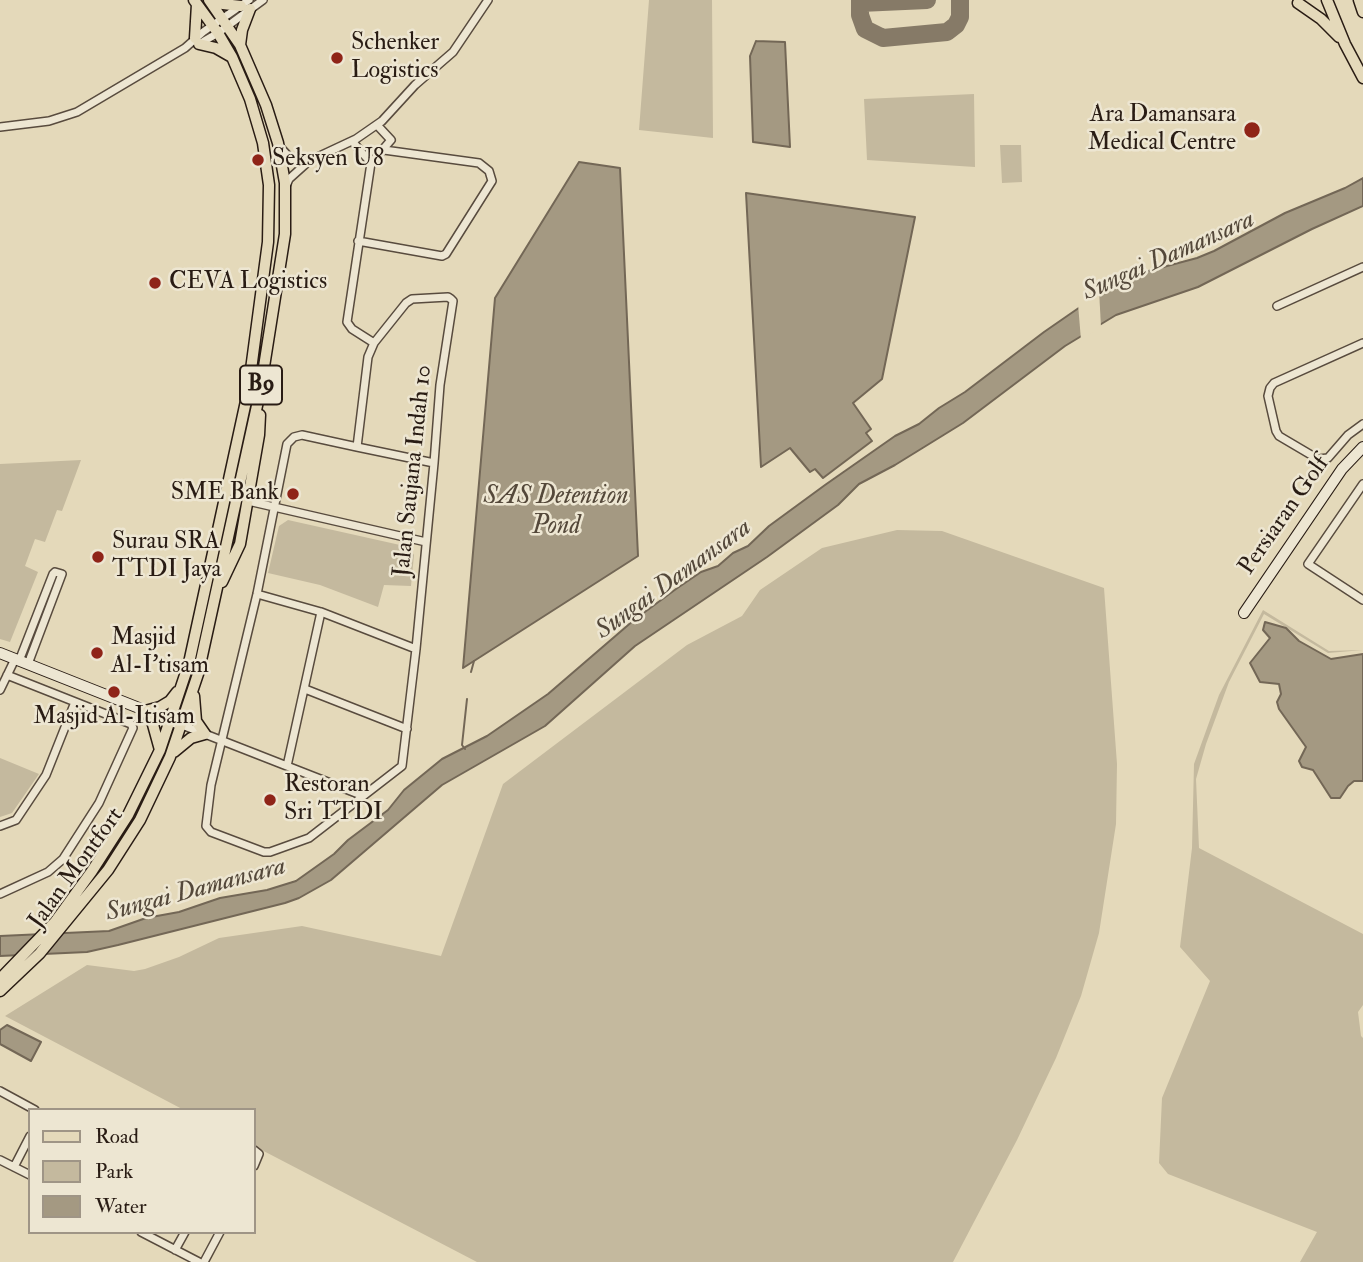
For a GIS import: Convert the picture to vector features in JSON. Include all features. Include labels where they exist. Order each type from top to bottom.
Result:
[{"type":"main road","points":[[210,0],[223,5],[246,5],[240,45]]},
{"type":"main road","points":[[210,0],[220,26]]},
{"type":"main road","points":[[1312,0],[1321,19]]},
{"type":"main road","points":[[1327,0],[1363,78]]},
{"type":"main road","points":[[1359,0],[1363,12]]},
{"type":"main road","points":[[195,2],[220,26]]},
{"type":"main road","points":[[195,2],[194,42],[216,48],[232,57]]},
{"type":"main road","points":[[1298,3],[1321,19],[1345,44]]},
{"type":"main road","name":"Jalan Montfort","points":[[0,991],[5,981],[66,906],[121,827],[188,688],[215,593],[260,391],[285,234],[285,190],[278,143],[240,45],[220,26]]},
{"type":"main road","name":"Jalan Montfort","points":[[5,981],[40,953],[108,870],[140,820],[182,725],[248,392],[268,242],[269,185],[262,143],[250,99],[220,26]]},
{"type":"main road","points":[[215,593],[240,544],[259,435],[260,391]]},
{"type":"main road","points":[[160,750],[152,721],[145,711],[160,707],[188,688],[196,720],[205,734],[191,738],[170,757]]},
{"type":"street","points":[[0,127],[49,121],[77,112],[220,26],[246,5],[263,0]]},
{"type":"street","points":[[285,190],[289,178],[310,161],[352,141],[377,125],[415,85],[453,52],[488,0]]},
{"type":"street","points":[[377,125],[391,140],[413,152]]},
{"type":"street","points":[[391,140],[371,163],[347,322],[352,329],[374,343],[368,357],[357,447],[434,463]]},
{"type":"street","points":[[352,141],[371,163]]},
{"type":"street","points":[[278,143],[292,160],[310,161]]},
{"type":"street","points":[[358,240],[442,256],[446,254],[492,181],[489,171],[479,163],[384,150]]},
{"type":"street","points":[[1277,306],[1363,267]]},
{"type":"street","name":"Jalan Saujana Indah 10","points":[[357,447],[302,435],[294,437],[287,444],[257,594],[211,785],[206,826],[211,832],[264,852],[309,838],[361,795],[400,769],[416,649],[440,385],[453,301],[448,296],[412,299],[374,343]]},
{"type":"street","points":[[1363,343],[1274,383],[1268,396],[1279,436],[1318,459],[1328,458],[1348,435],[1363,424]]},
{"type":"street","name":"Persiaran Golf","points":[[1244,613],[1342,469],[1363,447]]},
{"type":"street","points":[[1362,597],[1308,564],[1363,484]]},
{"type":"street","points":[[248,501],[426,542]]},
{"type":"street","points":[[0,690],[7,675],[21,661],[62,574],[53,574],[21,661]]},
{"type":"street","points":[[257,594],[321,612],[416,649]]},
{"type":"street","points":[[287,766],[321,612]]},
{"type":"street","points":[[0,653],[361,795]]},
{"type":"street","points":[[0,894],[48,872],[63,859],[99,803],[133,728],[131,724],[7,675]]},
{"type":"street","points":[[304,689],[407,729]]},
{"type":"street","points":[[0,826],[16,820],[46,775],[75,702]]},
{"type":"street","points":[[0,1091],[31,1108]]},
{"type":"street","points":[[14,1167],[28,1140]]},
{"type":"street","points":[[0,1160],[28,1174]]},
{"type":"street","points":[[145,1234],[199,1262]]},
{"type":"street","points":[[175,1250],[184,1234]]},
{"type":"street","points":[[204,1262],[219,1234]]},
{"type":"green space","points":[[649,0],[712,0],[713,138],[639,130]]},
{"type":"green space","points":[[974,94],[975,167],[867,160],[864,99]]},
{"type":"green space","points":[[1000,145],[1021,145],[1022,182],[1002,183]]},
{"type":"green space","points":[[81,460],[62,511],[57,510],[45,542],[35,539],[25,566],[38,572],[10,642],[0,639],[0,464]]},
{"type":"green space","points":[[288,520],[409,547],[414,555],[411,586],[384,585],[378,607],[320,585],[268,573],[279,526]]},
{"type":"green space","points":[[897,530],[942,531],[1104,588],[1117,764],[1116,824],[1099,933],[1081,996],[1056,1058],[1017,1140],[953,1262],[477,1262],[256,1147],[256,1108],[180,1108],[5,1016],[87,965],[134,971],[179,957],[219,938],[302,926],[441,956],[503,784],[687,645],[742,616],[760,590],[822,548]]},
{"type":"green space","points":[[1263,610],[1329,651],[1363,650],[1328,653],[1264,614],[1229,682],[1196,779],[1199,848],[1363,934],[1363,1005],[1358,1012],[1363,1038],[1363,1262],[1300,1262],[1317,1232],[1168,1174],[1159,1163],[1162,1098],[1210,981],[1180,947],[1192,848],[1194,764],[1219,695]]},
{"type":"green space","points":[[0,758],[39,774],[12,813],[0,817]]},
{"type":"water","points":[[756,41],[785,42],[790,147],[753,142],[750,56]]},
{"type":"water","name":"SAS Detention Pond","points":[[579,162],[620,168],[638,556],[463,668],[495,298]]},
{"type":"water","points":[[1363,178],[1363,206],[1198,287],[1116,315],[1065,346],[963,423],[859,484],[838,505],[767,557],[635,646],[545,726],[442,785],[331,880],[285,903],[118,945],[87,952],[0,956],[0,936],[109,931],[220,898],[267,890],[296,881],[388,810],[404,790],[442,759],[487,736],[548,694],[634,620],[676,589],[748,546],[769,526],[825,485],[965,392],[1109,287],[1141,273],[1214,251],[1285,213]]},
{"type":"water","points":[[746,193],[915,217],[882,379],[853,403],[871,429],[866,433],[872,441],[823,478],[815,469],[810,472],[790,448],[761,467]]},
{"type":"water","points":[[1265,622],[1286,628],[1299,641],[1331,659],[1363,654],[1363,781],[1354,781],[1340,798],[1331,798],[1313,770],[1302,767],[1299,761],[1306,747],[1279,709],[1279,684],[1260,682],[1250,663],[1270,638],[1263,630]]},
{"type":"water","points":[[7,1025],[41,1042],[31,1061],[0,1044],[0,1030]]},
{"type":"pier","points":[[1099,290],[1101,327],[1081,340],[1078,304]]},
{"type":"waterway","points":[[471,672],[474,661]]},
{"type":"waterway","points":[[465,749],[462,745],[467,699]]},
{"type":"taxiway","points":[[860,0],[860,15],[865,29],[883,38],[947,32],[956,25],[960,17],[960,0]]},
{"type":"taxiway","points":[[860,3],[927,0]]},
{"type":"place","name":"Schenker Logistics","points":[[337,58]]},
{"type":"place","name":"Ara Damansara Medical Centre","points":[[1252,130]]},
{"type":"place","name":"Seksyen U8","points":[[258,160]]},
{"type":"place","name":"CEVA Logistics","points":[[155,283]]},
{"type":"place","name":"SME Bank","points":[[293,494]]},
{"type":"place","name":"Surau SRA TTDI Jaya","points":[[98,557]]},
{"type":"place","name":"Masjid Al-I'tisam","points":[[97,653]]},
{"type":"place","name":"Masjid Al-Itisam","points":[[114,692]]},
{"type":"place","name":"Restoran Sri TTDI","points":[[270,800]]},
{"type":"water label","name":"Sungai Damansara","points":[[1169,257]]},
{"type":"water label","name":"Sungai Damansara","points":[[674,580]]},
{"type":"water label","name":"Sungai Damansara","points":[[196,891]]}]
